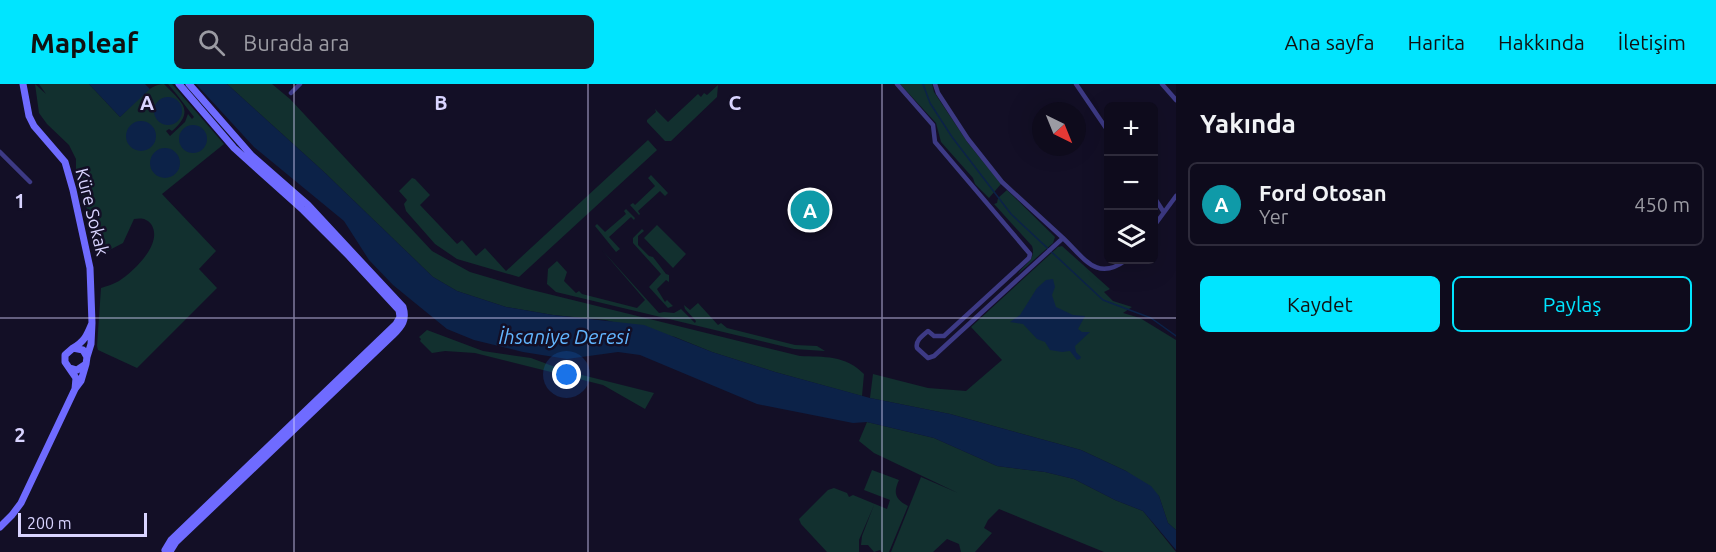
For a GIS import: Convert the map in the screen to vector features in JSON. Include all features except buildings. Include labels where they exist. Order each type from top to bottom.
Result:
[{"type":"main road","name":"Küre Sokak","points":[[0,527],[21,503],[75,389],[81,381],[91,344],[90,268],[73,190],[65,162],[34,126],[29,116],[23,84]]},
{"type":"main road","points":[[168,551],[171,540],[396,324],[400,317],[399,310],[349,256],[303,210],[239,153],[179,84]]},
{"type":"main road","points":[[168,551],[393,336],[402,326],[406,316],[403,308],[316,214],[252,156],[189,84]]},
{"type":"main road","points":[[75,389],[76,378],[65,362],[65,355],[86,338],[92,323]]},
{"type":"main road","points":[[70,368],[80,369],[86,360],[80,348],[73,348]]},
{"type":"street","points":[[291,93],[300,84]]},
{"type":"street","points":[[897,84],[933,125],[935,142],[1030,254],[1029,258],[944,336],[934,336],[928,331],[917,342],[916,348],[925,357],[934,356],[1063,238]]},
{"type":"street","points":[[935,84],[938,93],[968,139],[1002,183],[1094,267],[1104,271],[1121,264]]},
{"type":"street","points":[[1076,84],[1104,124]]},
{"type":"street","points":[[1162,84],[1176,100]]},
{"type":"street","points":[[0,152],[30,182]]},
{"type":"street","points":[[1158,219],[1176,196]]},
{"type":"street","points":[[1158,203],[1163,211]]},
{"type":"green space","points":[[35,84],[46,94],[39,84],[89,84],[120,117],[146,92],[164,84],[180,101],[184,112],[179,124],[172,131],[169,129],[166,131],[170,136],[185,122],[188,114],[192,119],[194,117],[168,84],[172,84],[224,144],[162,194],[216,251],[199,269],[217,288],[137,368],[98,350],[101,288],[119,281],[139,264],[151,248],[154,231],[147,221],[134,219],[123,243],[98,256],[92,224],[76,176],[76,159],[69,145],[39,113]]},
{"type":"green space","points":[[227,84],[272,84],[290,99],[432,251],[470,272],[528,289],[800,356],[842,360],[864,374],[862,396],[775,372],[712,352],[675,337],[605,320],[553,315],[506,307],[457,291],[433,277],[323,171]]},
{"type":"green space","points":[[900,84],[932,84],[934,92],[968,143],[1001,184],[989,198],[941,142],[936,123]]},
{"type":"green space","points":[[718,85],[717,97],[671,141],[665,141],[647,122],[656,112],[655,109],[668,122],[698,94],[701,97],[704,93],[707,95]]},
{"type":"green space","points":[[648,140],[657,150],[519,277],[457,259],[435,244],[406,211],[404,204],[407,200],[399,191],[412,178],[415,179],[430,195],[420,205],[457,244],[462,240],[476,256],[485,248],[506,271]]},
{"type":"green space","points":[[651,175],[668,193],[665,196],[660,191],[638,211],[639,215],[630,205],[633,203],[635,205],[655,186],[648,178]]},
{"type":"green space","points":[[1007,190],[1055,237],[1053,243],[1018,274],[1031,259],[1033,251],[1032,246],[994,204]]},
{"type":"green space","points":[[626,209],[635,218],[634,220],[631,217],[609,237],[620,249],[616,252],[595,226],[597,224],[605,232],[626,214],[624,211]]},
{"type":"green space","points":[[657,225],[686,254],[673,268],[644,238]]},
{"type":"green space","points":[[642,229],[644,231],[638,236],[638,245],[653,257],[669,275],[669,282],[666,280],[657,289],[665,302],[667,300],[673,306],[668,308],[649,287],[661,274],[633,243],[633,238]]},
{"type":"green space","points":[[1062,246],[1110,289],[1104,292],[1113,301],[1132,307],[1123,313],[1140,318],[1176,340],[1176,530],[1168,523],[1159,496],[1126,471],[1081,450],[950,414],[870,398],[873,374],[928,388],[966,391],[1002,360],[971,327],[1058,247]]},
{"type":"green space","points":[[602,250],[659,313],[674,313],[681,309],[695,323],[696,321],[684,305],[690,310],[698,303],[718,325],[721,323],[727,328],[795,345],[817,346],[825,351],[794,349],[556,292],[547,284],[548,269],[557,261],[567,272],[564,281],[576,293],[579,291],[582,294],[637,308],[645,300]]},
{"type":"green space","points":[[427,330],[483,351],[531,358],[566,371],[654,393],[645,409],[603,385],[475,353],[445,351],[432,353],[419,337]]},
{"type":"green space","points":[[867,422],[934,438],[997,466],[1045,472],[1074,479],[1115,500],[1143,511],[1176,552],[1104,552],[999,509],[988,520],[984,528],[992,533],[975,552],[961,552],[959,544],[947,539],[933,552],[891,552],[921,477],[958,493],[874,453],[859,441]]},
{"type":"green space","points":[[872,470],[899,480],[896,495],[908,506],[889,552],[880,550],[874,552],[868,545],[861,545],[862,536],[874,505],[859,540],[859,552],[827,552],[799,519],[828,490],[834,488],[847,493],[849,497],[853,495],[887,509],[890,500],[864,490]]},
{"type":"water","points":[[89,84],[145,84],[150,89],[120,117]]},
{"type":"water","name":"İhsaniye Deresi","points":[[196,84],[227,84],[323,171],[433,277],[457,291],[506,307],[553,315],[644,325],[712,352],[775,372],[870,398],[950,414],[1081,450],[1126,471],[1151,486],[1159,496],[1168,523],[1176,530],[1176,550],[1143,511],[1115,500],[1074,479],[1045,472],[997,466],[934,438],[867,422],[853,423],[757,404],[640,355],[618,352],[567,359],[523,352],[474,340],[447,329],[393,285],[369,260],[344,221],[254,147]]},
{"type":"water","points":[[168,97],[178,101],[182,111],[178,121],[168,125],[158,121],[154,111],[158,101]]},
{"type":"water","points":[[141,121],[152,125],[156,136],[152,147],[141,151],[130,147],[126,136],[130,125]]},
{"type":"water","points":[[193,125],[203,129],[207,139],[203,149],[193,153],[183,149],[179,139],[183,129]]},
{"type":"water","points":[[165,148],[175,153],[180,163],[175,173],[165,178],[155,173],[150,163],[155,153]]},
{"type":"water","points":[[1053,279],[1055,287],[1052,295],[1056,307],[1073,315],[1085,316],[1078,329],[1082,332],[1090,332],[1075,346],[1076,352],[1081,357],[1077,360],[1070,351],[1050,350],[1045,342],[1037,339],[1023,324],[1010,322],[1020,315],[1037,288],[1046,280]]},
{"type":"waterway","points":[[923,84],[930,103],[952,137],[1011,214],[1103,300],[1151,318],[1176,336]]},
{"type":"place","name":"Ford Otosan","points":[[810,210]]}]
